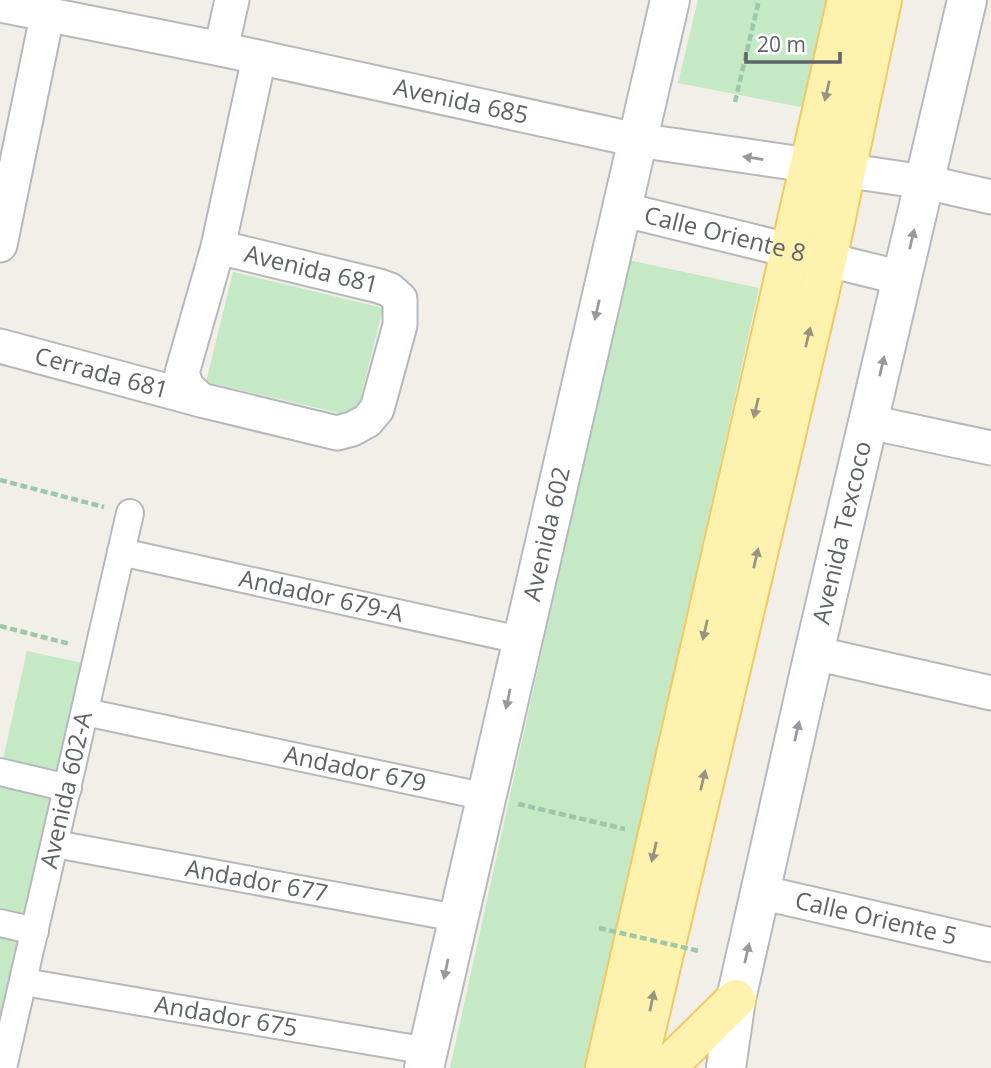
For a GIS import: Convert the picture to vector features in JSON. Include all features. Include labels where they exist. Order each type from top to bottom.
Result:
[{"type":"main road","name":"Avenida 602","points":[[426,1060],[520,640],[670,0]]},
{"type":"main road","points":[[637,1068],[827,170],[847,0]]},
{"type":"main road","points":[[827,170],[882,0]]},
{"type":"main road","name":"Avenida Texcoco","points":[[726,1068],[736,999],[760,892],[967,0]]},
{"type":"main road","points":[[605,1068],[809,256]]},
{"type":"main road","points":[[666,1068],[736,999]]},
{"type":"street","points":[[222,50],[232,0]]},
{"type":"street","name":"Avenida 685","points":[[0,5],[636,140],[827,170],[925,182]]},
{"type":"street","points":[[0,245],[47,16]]},
{"type":"street","points":[[201,400],[187,387],[182,373],[218,247],[258,58]]},
{"type":"street","points":[[925,182],[991,197]]},
{"type":"street","name":"Calle Oriente 8","points":[[621,209],[809,256]]},
{"type":"street","name":"Avenida 681","points":[[201,400],[337,433],[352,429],[367,421],[377,409],[402,312],[400,299],[390,290],[218,247]]},
{"type":"street","points":[[809,256],[902,278]]},
{"type":"street","name":"Cerrada 681","points":[[0,346],[201,400]]},
{"type":"street","points":[[869,422],[991,449]]},
{"type":"street","name":"Avenida 602-A","points":[[2,1067],[24,982],[130,513]]},
{"type":"street","name":"Andador 679-A","points":[[121,552],[520,640]]},
{"type":"street","points":[[814,653],[991,693]]},
{"type":"street","name":"Andador 679","points":[[85,712],[487,797]]},
{"type":"street","points":[[0,772],[68,788]]},
{"type":"street","name":"Andador 677","points":[[55,844],[457,918]]},
{"type":"street","name":"Calle Oriente 5","points":[[760,892],[991,945]]},
{"type":"street","points":[[0,923],[35,931]]},
{"type":"street","name":"Andador 675","points":[[24,982],[426,1060]]},
{"type":"path","points":[[735,102],[759,0]]},
{"type":"path","points":[[0,480],[130,513]]},
{"type":"path","points":[[0,626],[99,651]]},
{"type":"path","points":[[487,797],[625,828]]},
{"type":"path","points":[[599,928],[699,951]]},
{"type":"green space","points":[[698,0],[831,0],[806,108],[678,83]]},
{"type":"green space","points":[[628,260],[759,288],[587,1068],[450,1068]]},
{"type":"green space","points":[[233,272],[383,308],[356,417],[206,382]]},
{"type":"green space","points":[[27,651],[87,664],[0,1061],[0,773]]}]
